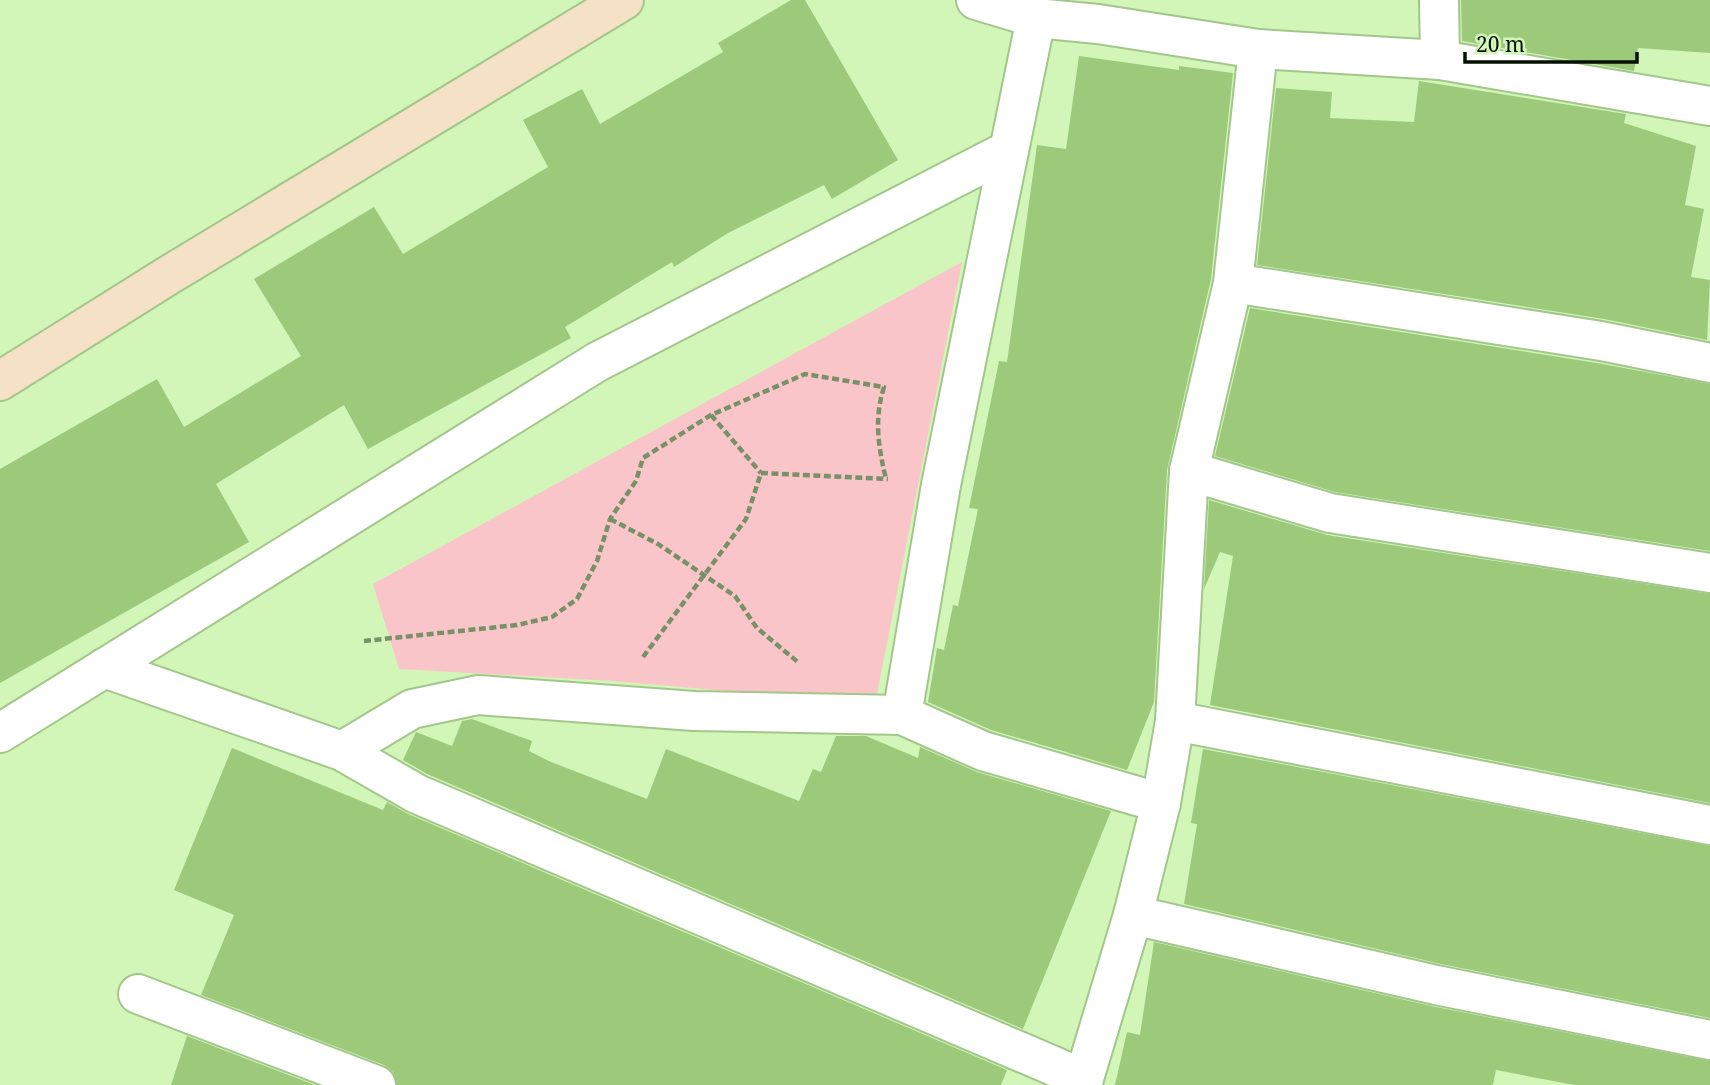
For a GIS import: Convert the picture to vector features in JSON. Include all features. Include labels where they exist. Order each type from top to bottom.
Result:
[{"type":"main road","points":[[0,381],[169,275],[624,0]]},
{"type":"street","points":[[976,0],[1098,24],[1258,49],[1440,60],[1710,106]]},
{"type":"street","points":[[1439,0],[1440,60]]},
{"type":"street","points":[[902,715],[941,485],[1009,150],[1028,10]]},
{"type":"street","points":[[104,668],[342,751],[417,794],[1083,1082],[1133,915],[1161,803],[1175,721],[1189,471],[1233,283],[1258,49]]},
{"type":"street","points":[[0,733],[597,362],[1009,150]]},
{"type":"street","points":[[1233,283],[1601,341],[1710,363]]},
{"type":"street","points":[[1189,471],[1331,513],[1710,573]]},
{"type":"street","points":[[342,751],[412,709],[478,695],[620,707],[902,715],[983,751],[1161,803]]},
{"type":"street","points":[[1175,721],[1710,825]]},
{"type":"street","points":[[1133,915],[1436,985],[1710,1040]]},
{"type":"street","points":[[138,994],[376,1085]]},
{"type":"path","points":[[364,641],[517,625],[552,617],[577,599],[597,561],[610,519],[636,481],[643,458],[711,415],[805,374],[884,387],[876,412],[878,446],[886,479]]},
{"type":"path","points":[[711,415],[761,473],[886,479],[941,485]]},
{"type":"path","points":[[620,707],[640,661],[746,519],[761,473]]},
{"type":"path","points":[[610,519],[705,574],[735,596],[757,628],[772,644],[801,664],[801,713]]},
{"type":"shaded area","points":[[962,262],[875,704],[613,681],[399,669],[373,584]]},
{"type":"building","points":[[791,0],[805,0],[898,160],[832,199],[824,185],[728,233],[674,267],[672,262],[565,327],[571,338],[368,449],[344,405],[216,484],[249,542],[0,683],[0,469],[157,379],[184,427],[301,356],[254,279],[374,207],[403,254],[548,167],[523,120],[582,89],[600,124],[723,52],[718,43]]},
{"type":"building","points":[[1461,0],[1710,0],[1710,53],[1638,48],[1634,71],[1462,41]]},
{"type":"building","points":[[1079,56],[1179,70],[1179,66],[1233,73],[1211,279],[1167,470],[1154,702],[1127,770],[991,730],[928,702],[937,648],[944,650],[953,605],[958,606],[978,509],[969,508],[999,361],[1007,362],[1037,145],[1066,149]]},
{"type":"building","points":[[1419,81],[1626,114],[1624,123],[1696,146],[1685,205],[1704,209],[1691,277],[1710,280],[1707,340],[1604,319],[1257,265],[1276,88],[1332,92],[1330,118],[1414,122]]},
{"type":"building","points":[[1250,308],[1597,363],[1710,384],[1710,551],[1335,492],[1215,456]]},
{"type":"building","points":[[1209,500],[1327,535],[1710,594],[1710,803],[1210,705],[1233,556],[1220,552],[1204,589]]},
{"type":"building","points":[[472,719],[532,741],[529,751],[551,762],[647,799],[666,749],[799,801],[813,769],[821,772],[836,736],[866,736],[918,758],[920,747],[977,772],[1111,811],[1023,1029],[427,774],[403,760],[416,732],[452,746],[462,721]]},
{"type":"building","points":[[232,748],[383,810],[387,802],[408,814],[1007,1070],[1001,1085],[397,1085],[393,1072],[384,1065],[201,995],[234,915],[174,890]]},
{"type":"building","points":[[1203,749],[1710,846],[1710,1018],[1441,964],[1184,904],[1197,824],[1191,823]]},
{"type":"building","points":[[1154,942],[1431,1006],[1710,1061],[1710,1085],[1574,1085],[1496,1070],[1493,1085],[1115,1085],[1127,1032],[1140,1035]]},
{"type":"building","points":[[187,1036],[315,1085],[171,1085]]}]
